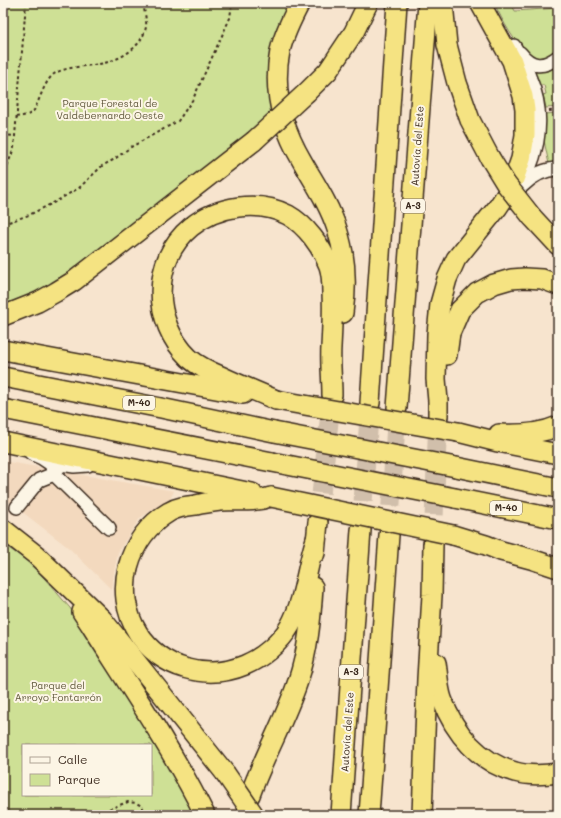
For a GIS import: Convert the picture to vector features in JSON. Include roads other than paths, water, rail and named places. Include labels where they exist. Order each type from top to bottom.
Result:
[{"type":"highway","points":[[276,400],[204,368],[189,358],[176,342],[168,328],[163,314],[161,296],[162,276],[172,250],[181,237],[191,227],[204,218],[228,209],[244,207],[260,207],[274,210],[289,216],[302,226],[314,239],[324,255],[332,276],[332,396],[345,302],[346,281],[342,245],[338,228],[331,211],[302,161],[282,118],[278,92],[280,50],[290,23],[300,3]]},
{"type":"highway","points":[[3,316],[38,302],[74,280],[254,141],[308,92],[328,71],[354,32],[368,3]]},
{"type":"highway","points":[[370,403],[397,3]]},
{"type":"highway","name":"Autovía del Este","points":[[397,408],[428,3]]},
{"type":"highway","points":[[443,3],[447,45],[457,83],[470,120],[506,184],[532,217],[558,245]]},
{"type":"highway","points":[[480,3],[512,61],[523,96],[525,110],[525,135],[514,187],[456,259],[447,279],[440,304],[436,379],[438,409],[450,333],[460,310],[477,293],[494,284],[511,279],[542,279],[558,285]]},
{"type":"highway","points":[[3,350],[458,432],[558,454]]},
{"type":"highway","name":"M-40","points":[[3,377],[558,488]]},
{"type":"highway","name":"M-40","points":[[3,409],[558,519]]},
{"type":"highway","points":[[458,432],[523,434],[558,426]]},
{"type":"highway","points":[[3,442],[558,557]]},
{"type":"highway","points":[[250,795],[258,773],[286,711],[303,662],[311,608],[317,530],[298,610],[289,627],[278,642],[264,654],[250,663],[234,670],[203,672],[189,670],[172,663],[147,645],[132,620],[126,590],[126,572],[131,555],[138,541],[147,530],[170,512],[185,506],[219,501],[244,502],[271,497]]},
{"type":"highway","points":[[3,529],[29,548],[102,619],[225,773],[254,815]]},
{"type":"highway","name":"Autovía del Este","points":[[341,815],[361,530]]},
{"type":"highway","points":[[369,815],[389,535]]},
{"type":"highway","points":[[452,535],[558,568]]},
{"type":"highway","points":[[422,815],[433,544]]},
{"type":"highway","points":[[29,548],[68,592],[90,624],[171,753],[205,815]]},
{"type":"highway","points":[[432,595],[438,683],[442,698],[457,730],[472,748],[499,766],[516,772],[538,775],[558,773]]},
{"type":"lane","points":[[483,3],[524,58],[533,64],[539,65],[547,64],[558,57]]},
{"type":"lane","points":[[513,45],[531,80],[537,101],[538,112],[536,148],[514,187]]},
{"type":"lane","points":[[514,187],[528,181],[537,174],[558,169]]},
{"type":"lane","points":[[3,442],[42,458],[51,464],[54,474],[109,528]]},
{"type":"lane","points":[[17,507],[39,480],[54,474],[61,464],[74,466],[112,464]]},
{"type":"tunnel","points":[[318,522],[332,395]]},
{"type":"tunnel","points":[[361,530],[370,403]]},
{"type":"tunnel","points":[[389,535],[397,408]]},
{"type":"tunnel","points":[[433,544],[438,416]]},
{"type":"park label","name":"Parque Forestal de Valdebernardo Oeste","points":[[110,108]]},
{"type":"park label","name":"Parque del Arroyo Fontarrón","points":[[58,690]]}]
